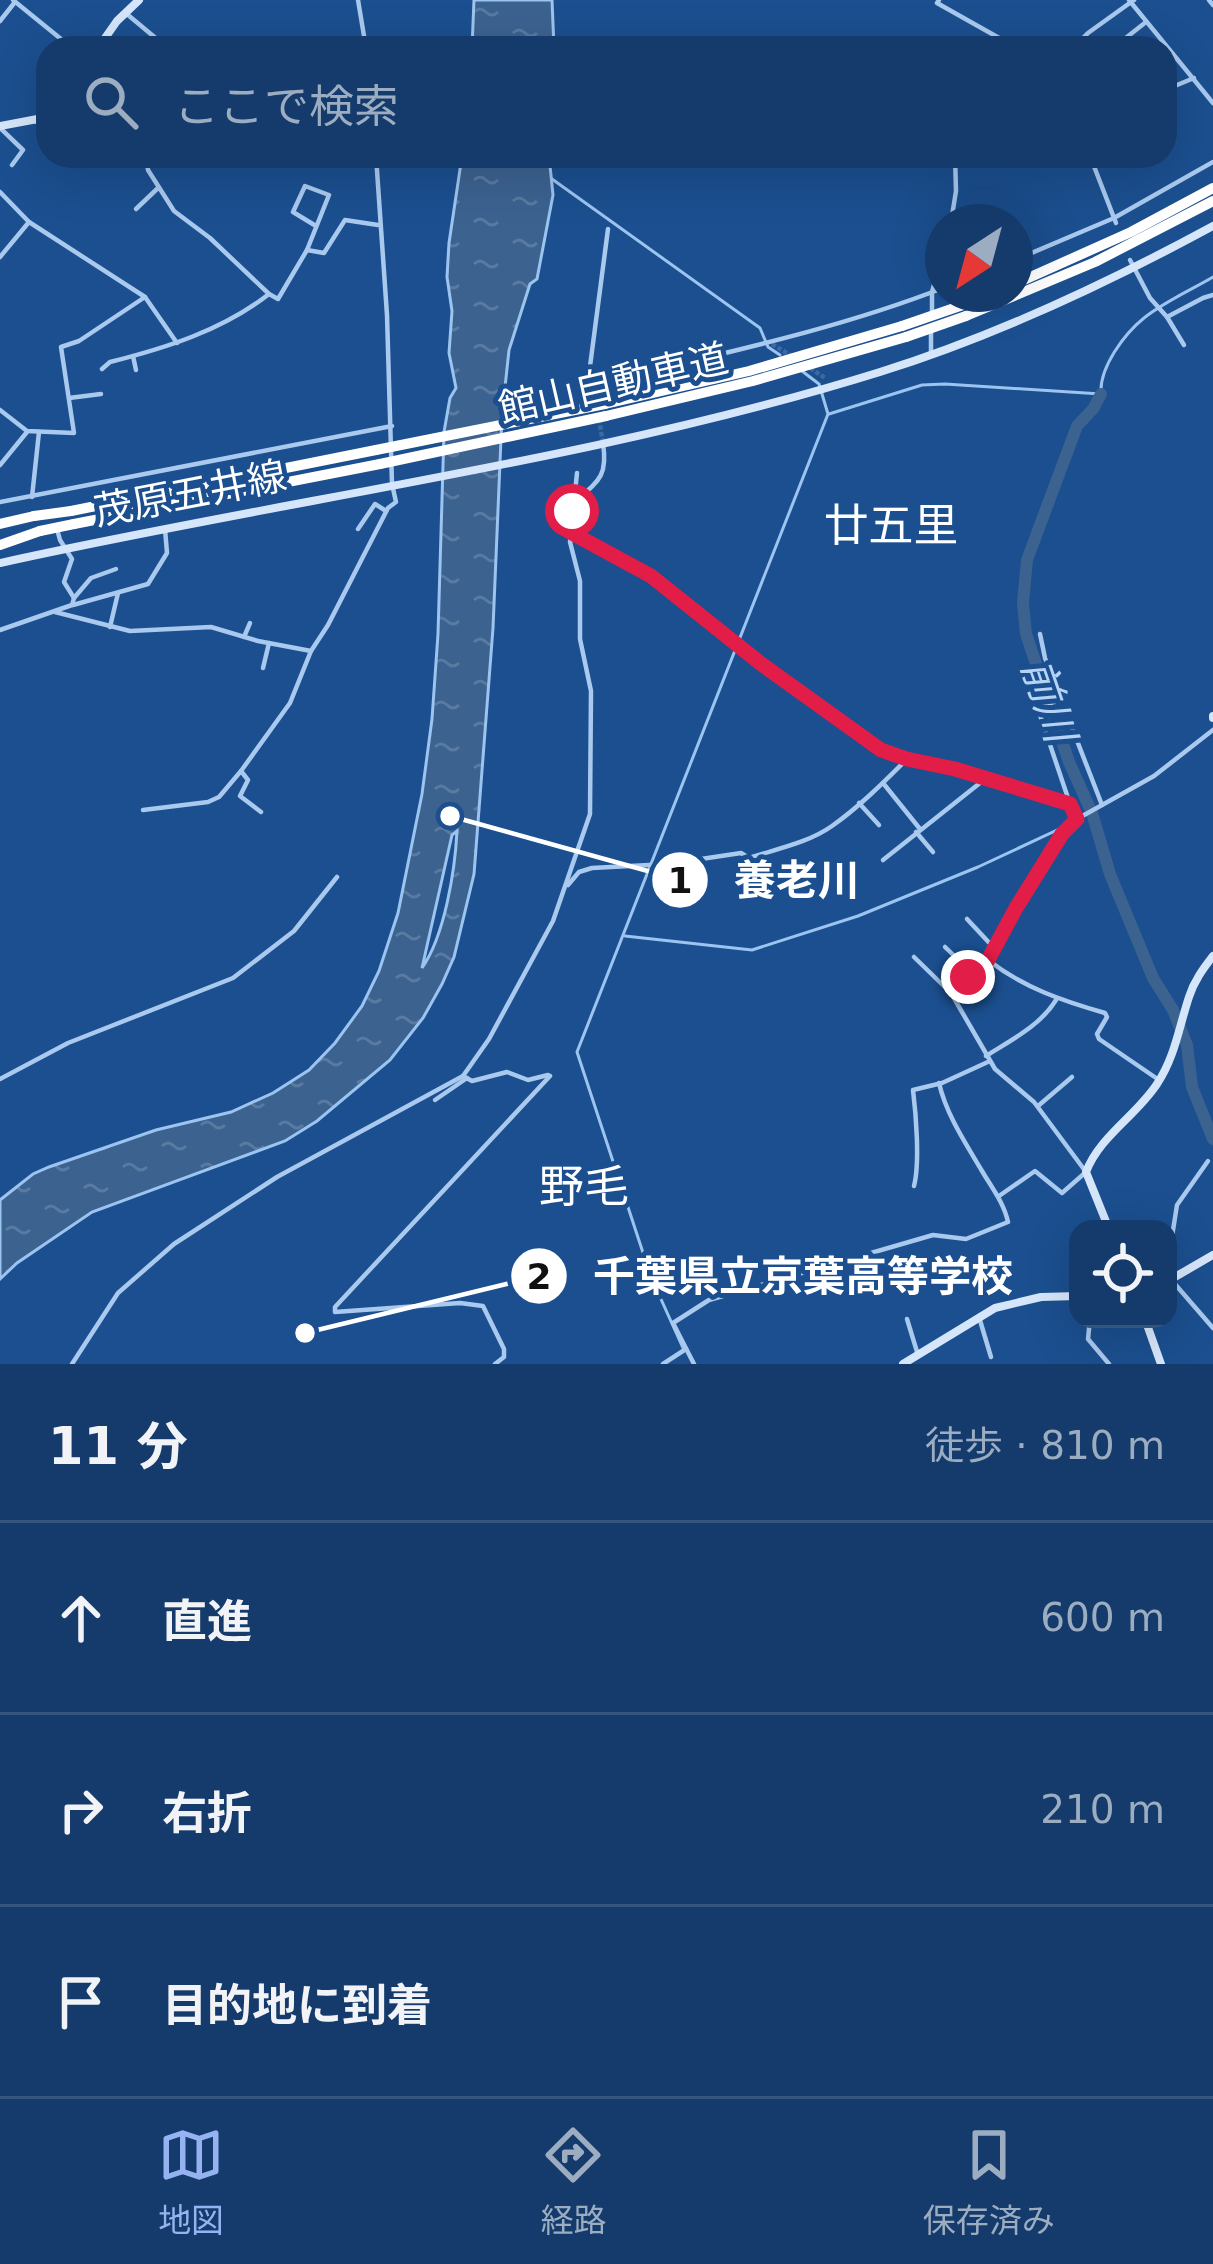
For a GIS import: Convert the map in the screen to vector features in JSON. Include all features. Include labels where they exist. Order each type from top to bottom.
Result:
[{"type":"highway","points":[[1033,276],[1213,188]]},
{"type":"highway","name":"館山自動車道","points":[[1033,285],[1095,262],[1213,201]]},
{"type":"highway","name":"館山自動車道","points":[[0,524],[753,382],[958,312]]},
{"type":"highway","name":"館山自動車道","points":[[0,542],[380,464],[605,410]]},
{"type":"main road","points":[[107,36],[139,0]]},
{"type":"main road","points":[[0,127],[35,121]]},
{"type":"main road","points":[[603,443],[931,354],[1022,320],[1213,226]]},
{"type":"main road","name":"茂原五井線","points":[[0,563],[603,443]]},
{"type":"main road","points":[[1105,1220],[1086,1172],[1094,1155],[1159,1080],[1198,977],[1213,956]]},
{"type":"main road","points":[[1177,1275],[1213,1255]]},
{"type":"main road","points":[[903,1364],[979,1316],[1019,1300],[1069,1297]]},
{"type":"main road","points":[[1148,1328],[1161,1364]]},
{"type":"street","points":[[358,0],[364,36]]},
{"type":"street","points":[[939,0],[996,36]]},
{"type":"street","points":[[0,21],[14,1],[57,36]]},
{"type":"street","points":[[1086,36],[1131,1],[1159,36]]},
{"type":"street","points":[[125,13],[153,36]]},
{"type":"street","points":[[1128,36],[1147,21]]},
{"type":"street","points":[[1177,57],[1213,103]]},
{"type":"street","points":[[1177,86],[1194,78]]},
{"type":"street","points":[[0,127],[23,150],[12,165]]},
{"type":"street","points":[[1033,253],[1115,221],[1213,162]]},
{"type":"street","points":[[148,168],[174,211],[278,299],[307,250],[329,195],[305,186],[293,212],[316,226]]},
{"type":"street","points":[[143,810],[208,802],[219,797],[241,771],[290,703],[311,651],[386,511],[396,502],[377,168]]},
{"type":"street","points":[[954,204],[955,168]]},
{"type":"street","points":[[1095,168],[1115,221]]},
{"type":"street","points":[[136,209],[159,187]]},
{"type":"street","points":[[0,192],[29,222],[145,297],[177,343]]},
{"type":"street","points":[[307,250],[324,253],[345,220],[380,225]]},
{"type":"street","points":[[0,257],[29,222]]},
{"type":"street","points":[[608,230],[589,374],[593,387],[771,342],[925,294]]},
{"type":"street","points":[[1132,264],[1184,345]]},
{"type":"street","points":[[102,369],[110,362],[169,348],[247,312],[269,294]]},
{"type":"street","points":[[1167,317],[1213,295]]},
{"type":"street","points":[[0,410],[27,431],[74,433],[61,347],[145,297]]},
{"type":"street","points":[[931,354],[932,312]]},
{"type":"street","points":[[133,356],[136,370]]},
{"type":"street","points":[[68,398],[101,394]]},
{"type":"street","points":[[0,502],[392,426]]},
{"type":"street","points":[[0,465],[27,431]]},
{"type":"street","points":[[32,497],[39,432]]},
{"type":"street","points":[[575,501],[602,476],[603,443]]},
{"type":"street","points":[[436,1100],[468,1078],[553,921],[588,823],[591,691],[580,639],[580,581],[570,532],[578,473]]},
{"type":"street","points":[[50,494],[60,540],[72,562],[64,582],[73,602]]},
{"type":"street","points":[[358,529],[375,504],[386,511]]},
{"type":"street","points":[[0,630],[73,602],[148,584],[167,553],[165,529]]},
{"type":"street","points":[[570,532],[651,576],[760,663],[881,750],[1070,804]]},
{"type":"street","points":[[73,602],[92,578],[116,568]]},
{"type":"street","points":[[110,627],[118,592]]},
{"type":"street","points":[[55,611],[130,632],[211,627],[311,651]]},
{"type":"street","points":[[244,637],[250,623]]},
{"type":"street","points":[[1040,634],[1102,805]]},
{"type":"street","points":[[263,668],[269,643]]},
{"type":"street","points":[[1060,699],[1038,709],[1077,819]]},
{"type":"street","points":[[951,993],[988,960],[1062,834],[1077,819],[1154,776],[1213,730]]},
{"type":"street","points":[[564,890],[579,872],[592,868],[668,864],[741,853],[748,857],[784,847],[830,828],[907,759]]},
{"type":"street","points":[[241,771],[248,780],[240,796],[261,812]]},
{"type":"street","points":[[883,860],[985,779]]},
{"type":"street","points":[[884,783],[933,852]]},
{"type":"street","points":[[859,803],[879,825]]},
{"type":"street","points":[[0,1079],[68,1042],[226,982],[294,931],[338,878]]},
{"type":"street","points":[[967,920],[995,949]]},
{"type":"street","points":[[945,947],[973,974]]},
{"type":"street","points":[[914,957],[951,993],[1001,1077],[1038,1106],[1086,1172],[1062,1193],[1036,1172],[999,1196]]},
{"type":"street","points":[[988,960],[1056,999],[1105,1013],[1097,1034],[1100,1039],[1159,1080]]},
{"type":"street","points":[[914,1186],[917,1118],[913,1090],[939,1083],[988,1058],[1036,1023],[1056,999]]},
{"type":"street","points":[[145,1002],[150,1010]]},
{"type":"street","points":[[72,1364],[118,1294],[174,1244],[277,1177],[468,1078],[507,1072],[528,1080],[547,1075],[334,1312],[483,1306],[504,1349],[504,1357],[495,1364]]},
{"type":"street","points":[[1038,1106],[1072,1077]]},
{"type":"street","points":[[468,1078],[475,1089]]},
{"type":"street","points":[[694,1364],[673,1323],[709,1300],[933,1235],[966,1239],[1008,1222],[939,1083]]},
{"type":"street","points":[[1175,1220],[1177,1204],[1208,1161]]},
{"type":"street","points":[[1177,1288],[1213,1328]]},
{"type":"street","points":[[979,1316],[991,1357]]},
{"type":"street","points":[[907,1318],[918,1355]]},
{"type":"street","points":[[1089,1328],[1088,1339],[1109,1364]]},
{"type":"street","points":[[663,1364],[686,1349]]},
{"type":"water","points":[[474,0],[552,0],[554,36],[472,36]]},
{"type":"water","points":[[460,168],[550,168],[553,195],[537,279],[530,284],[509,350],[474,874],[454,957],[442,984],[390,1060],[317,1121],[285,1141],[92,1212],[0,1279],[0,1200],[49,1167],[156,1130],[231,1112],[273,1093],[309,1070],[335,1043],[362,1006],[379,971],[398,913],[432,719],[444,432],[456,388],[449,353],[452,311],[447,277]],"holes":[[[457,831],[443,920],[422,968],[452,835]]]},
{"type":"waterway","points":[[552,179],[760,328],[768,347],[780,355]]},
{"type":"waterway","points":[[829,414],[922,385],[1101,394],[1108,363],[1136,325],[1213,277]]},
{"type":"waterway","points":[[683,1348],[651,1277],[577,1052],[828,414],[819,384],[802,371]]},
{"type":"waterway","name":"前川","points":[[1101,394],[1077,426],[1027,560],[1026,634],[1110,874],[1187,1045],[1192,1087],[1213,1139]]},
{"type":"waterway","points":[[625,936],[752,950],[858,916],[1070,824]]},
{"type":"tunnel","points":[[772,344],[790,355]]},
{"type":"tunnel","points":[[810,368],[825,378]]},
{"type":"tunnel","points":[[599,419],[603,443]]},
{"type":"place","name":"養老川","points":[[450,816]]},
{"type":"place","name":"千葉県立京葉高等学校","points":[[305,1333]]},
{"type":"district","name":"廿五里","points":[[891,525]]},
{"type":"district","name":"野毛","points":[[584,1186]]},
{"type":"route","points":[[572,511],[570,532],[651,576],[760,663],[881,750],[1070,804],[1077,819],[1062,834],[994,952],[968,977]]}]
